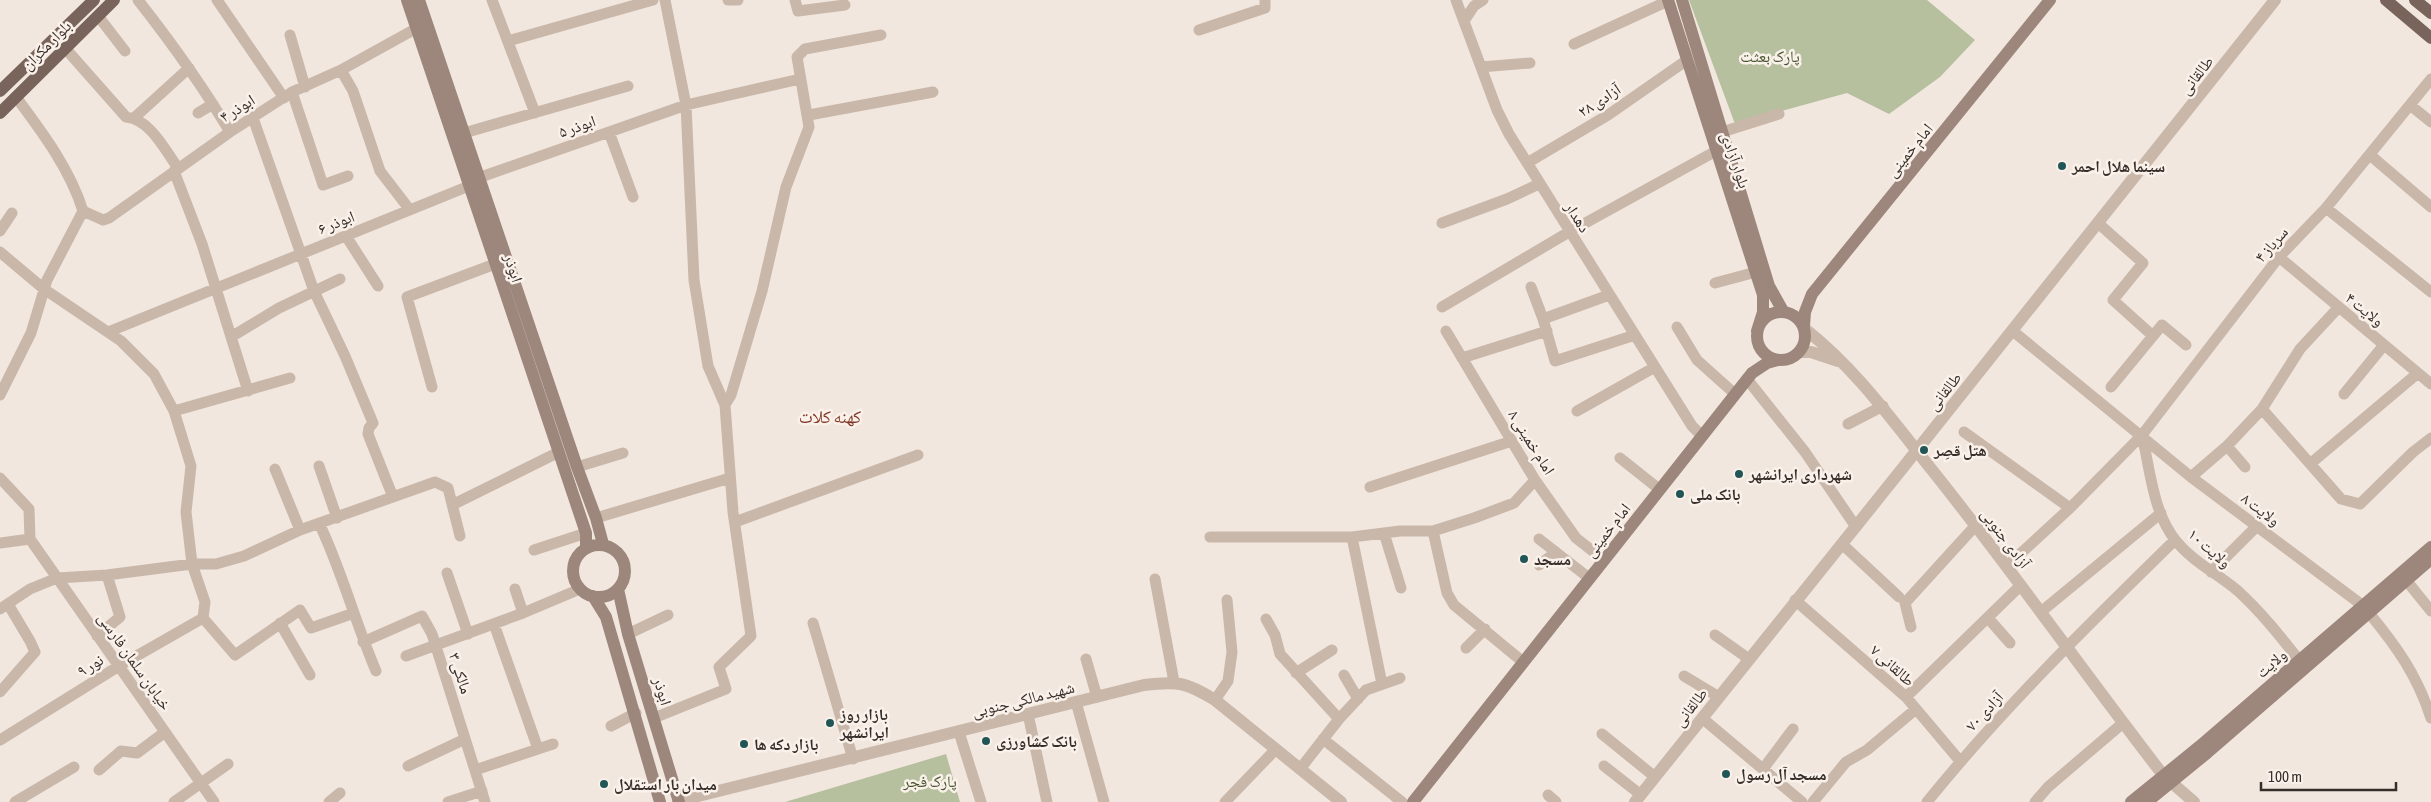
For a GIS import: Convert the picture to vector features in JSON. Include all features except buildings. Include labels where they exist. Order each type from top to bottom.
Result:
[{"type":"main road","points":[[0,91],[94,0]]},
{"type":"main road","name":"بلوار مکران","points":[[0,113],[114,0]]},
{"type":"main road","name":"ابوذر","points":[[407,0],[596,518],[603,544]]},
{"type":"main road","name":"ابوذر","points":[[419,0],[464,134],[495,264],[586,533],[586,547]]},
{"type":"main road","name":"بلوار آزادی","points":[[1682,0],[1769,286],[1787,312]]},
{"type":"main road","name":"امام خمینی","points":[[1804,328],[1805,312],[1812,294],[2050,0]]},
{"type":"main road","points":[[2386,0],[2431,38]]},
{"type":"main road","points":[[2415,0],[2431,13]]},
{"type":"main road","name":"بلوار آزادی","points":[[1668,1],[1763,295],[1764,312],[1757,335],[1749,376]]},
{"type":"main road","points":[[1787,312],[1797,317],[1804,328],[1804,344],[1800,352],[1786,360],[1778,360],[1764,354],[1757,335],[1764,318],[1776,312],[1787,312],[1802,306],[1812,294]]},
{"type":"main road","name":"امام خمینی","points":[[1413,802],[1749,376],[1767,363],[1778,360]]},
{"type":"main road","points":[[603,544],[618,552],[625,566],[625,574],[618,589],[602,597],[593,596],[580,589],[574,579],[572,570],[579,553],[586,547],[603,544]]},
{"type":"main road","name":"ولایت","points":[[2131,802],[2168,778],[2365,609],[2431,546]]},
{"type":"main road","name":"ولایت","points":[[2148,802],[2168,778],[2299,660],[2431,559]]},
{"type":"main road","name":"ابوذر","points":[[618,589],[628,634],[678,802]]},
{"type":"main road","name":"ابوذر","points":[[593,596],[606,617],[636,713],[660,802]]},
{"type":"street","points":[[138,0],[189,68],[230,132]]},
{"type":"street","points":[[217,0],[288,95],[323,185],[348,176]]},
{"type":"street","points":[[492,0],[535,113]]},
{"type":"street","points":[[508,40],[653,0]]},
{"type":"street","points":[[654,718],[726,689],[719,668],[751,636],[730,478],[725,405],[708,366],[694,280],[686,105],[665,0]]},
{"type":"street","points":[[728,0],[738,0]]},
{"type":"street","points":[[1199,30],[1265,8],[1265,0]]},
{"type":"street","name":"دهدار","points":[[1456,0],[1497,110],[1527,164],[1692,426],[1702,436]]},
{"type":"street","points":[[1464,21],[1474,6],[1482,0]]},
{"type":"street","name":"طالقانی","points":[[1638,799],[1795,600],[2014,332],[2275,0]]},
{"type":"street","points":[[1574,44],[1668,1]]},
{"type":"street","points":[[796,5],[846,5]]},
{"type":"street","points":[[98,16],[125,51]]},
{"type":"street","name":"ابوذر ۴","points":[[83,211],[103,220],[109,218],[230,132],[288,95],[341,70],[417,28]]},
{"type":"street","points":[[290,35],[305,87]]},
{"type":"street","points":[[725,405],[731,395],[762,291],[786,187],[809,127],[809,115],[796,57],[806,49],[880,35]]},
{"type":"street","points":[[65,48],[126,117],[134,118],[152,132],[176,170],[202,244],[248,391]]},
{"type":"street","name":"آزادی ۲۸","points":[[1527,164],[1608,114],[1687,60]]},
{"type":"street","points":[[1481,68],[1530,63]]},
{"type":"street","points":[[134,118],[189,68]]},
{"type":"street","points":[[341,70],[353,90],[380,172],[410,210]]},
{"type":"street","name":"ابوذر ۵","points":[[474,182],[686,105],[800,79]]},
{"type":"street","name":"سرباز ۴","points":[[2007,566],[2070,508],[2142,436],[2279,257],[2326,208],[2431,79]]},
{"type":"street","points":[[464,134],[628,86]]},
{"type":"street","points":[[809,115],[933,92]]},
{"type":"street","points":[[0,395],[30,333],[44,289],[83,211],[77,193],[47,140],[16,97]]},
{"type":"street","points":[[198,113],[213,104]]},
{"type":"street","points":[[2410,105],[2431,122]]},
{"type":"street","points":[[1722,132],[1779,114]]},
{"type":"street","points":[[253,118],[314,291],[345,356],[373,423],[369,428],[368,434],[393,497]]},
{"type":"street","points":[[609,132],[633,197]]},
{"type":"street","points":[[1442,307],[1569,232],[1716,151]]},
{"type":"street","points":[[2370,155],[2431,207]]},
{"type":"street","name":"ابوذر ۶","points":[[108,332],[410,210],[474,182]]},
{"type":"street","points":[[1442,223],[1507,199],[1539,184]]},
{"type":"street","points":[[2326,208],[2431,292]]},
{"type":"street","points":[[0,231],[12,213]]},
{"type":"street","points":[[2099,224],[2143,263],[2113,300],[2153,336]]},
{"type":"street","points":[[346,236],[378,286]]},
{"type":"street","points":[[0,252],[44,289],[121,341],[154,374],[174,411],[191,466],[191,482],[185,501],[192,564],[205,602],[203,618],[235,655],[300,610],[311,628],[354,613]]},
{"type":"street","name":"ولایت ۴","points":[[2279,257],[2431,384]]},
{"type":"street","points":[[432,387],[407,297],[495,264]]},
{"type":"street","points":[[1715,283],[1756,272]]},
{"type":"street","points":[[231,337],[279,308],[340,278]]},
{"type":"street","points":[[1531,287],[1543,319],[1554,360],[1634,335]]},
{"type":"street","points":[[1543,319],[1609,295]]},
{"type":"street","points":[[2191,477],[2227,446],[2262,409],[2300,349],[2338,308]]},
{"type":"street","points":[[2111,387],[2162,324],[2186,345]]},
{"type":"street","points":[[1677,327],[1697,360],[1735,394]]},
{"type":"street","points":[[1804,328],[1845,364]]},
{"type":"street","name":"امام خمینی ۸","points":[[1446,331],[1535,480],[1576,538],[1604,560]]},
{"type":"street","points":[[1462,358],[1546,331]]},
{"type":"street","name":"ولایت ۸","points":[[2014,332],[2191,477],[2365,609],[2411,669],[2423,694],[2431,718]]},
{"type":"street","points":[[2344,394],[2384,345]]},
{"type":"street","name":"آزادی جنوبی","points":[[1800,352],[1827,356],[1845,364],[1883,406],[2042,611],[2123,723],[2168,778],[2194,802]]},
{"type":"street","points":[[1577,411],[1655,367]]},
{"type":"street","points":[[2310,464],[2418,374]]},
{"type":"street","points":[[1749,376],[1856,527]]},
{"type":"street","points":[[174,411],[290,378]]},
{"type":"street","points":[[1848,424],[1883,406]]},
{"type":"street","points":[[2262,409],[2341,499],[2360,504],[2413,452],[2431,438]]},
{"type":"street","points":[[1964,432],[2070,508]]},
{"type":"street","name":"ولایت ۱۰","points":[[2142,436],[2160,513],[2175,540],[2211,572],[2238,591],[2270,624],[2299,660]]},
{"type":"street","points":[[1370,487],[1512,441]]},
{"type":"street","points":[[2227,446],[2245,467]]},
{"type":"street","points":[[454,504],[559,452]]},
{"type":"street","points":[[576,467],[623,453]]},
{"type":"street","points":[[735,522],[918,454]]},
{"type":"street","points":[[1620,458],[1659,489]]},
{"type":"street","points":[[318,466],[337,518]]},
{"type":"street","points":[[275,469],[300,530]]},
{"type":"street","points":[[0,478],[29,509],[30,539],[0,543]]},
{"type":"street","points":[[596,518],[730,478]]},
{"type":"street","points":[[1210,537],[1352,537],[1384,533],[1433,531],[1514,504],[1535,480]]},
{"type":"street","points":[[0,692],[35,652],[30,640],[4,606],[30,589],[57,578],[107,575],[192,564],[216,564],[244,556],[300,530],[435,482],[448,488],[454,504],[460,536]]},
{"type":"street","points":[[2042,611],[2160,513]]},
{"type":"street","points":[[319,523],[333,552],[363,642],[376,671]]},
{"type":"street","points":[[1911,627],[1905,603],[1976,525]]},
{"type":"street","points":[[2211,572],[2257,526]]},
{"type":"street","points":[[1433,531],[1447,593],[1454,605],[1523,662]]},
{"type":"street","points":[[534,550],[586,533]]},
{"type":"street","points":[[1384,533],[1401,588]]},
{"type":"street","points":[[1352,537],[1382,684]]},
{"type":"street","name":"خیابان سلمان فارسی","points":[[30,539],[214,802]]},
{"type":"street","points":[[1540,539],[1589,578]]},
{"type":"street","name":"آزادی ۷۰","points":[[1927,802],[1960,761],[2067,645],[2175,540]]},
{"type":"street","points":[[1842,544],[1899,597]]},
{"type":"street","points":[[1539,565],[1556,552]]},
{"type":"street","points":[[446,573],[468,634]]},
{"type":"street","points":[[97,636],[120,617],[107,575]]},
{"type":"street","points":[[1155,579],[1174,682]]},
{"type":"street","points":[[2406,580],[2431,611]]},
{"type":"street","points":[[1906,697],[2021,585]]},
{"type":"street","points":[[515,589],[523,613]]},
{"type":"street","points":[[406,656],[523,613],[580,589]]},
{"type":"street","points":[[1215,700],[1228,681],[1232,652],[1228,600]]},
{"type":"street","name":"طالقانی ۷","points":[[1795,600],[1906,697],[1960,761]]},
{"type":"street","points":[[628,634],[668,615]]},
{"type":"street","name":"مالکی ۳","points":[[363,642],[422,616],[436,646],[483,797]]},
{"type":"street","name":"نور ۹","points":[[0,740],[119,666],[203,618]]},
{"type":"street","points":[[1988,618],[2010,644]]},
{"type":"street","points":[[1266,619],[1280,654],[1296,674],[1339,719]]},
{"type":"street","points":[[280,624],[310,675]]},
{"type":"street","points":[[494,624],[538,749]]},
{"type":"street","points":[[813,624],[853,758]]},
{"type":"street","points":[[1466,648],[1485,629]]},
{"type":"street","points":[[1715,635],[1749,659]]},
{"type":"street","points":[[1296,674],[1332,650]]},
{"type":"street","points":[[1086,659],[1097,697]]},
{"type":"street","points":[[1344,675],[1358,699]]},
{"type":"street","points":[[1684,676],[1719,697]]},
{"type":"street","points":[[1300,769],[1339,719],[1366,690],[1400,678]]},
{"type":"street","name":"شهید مالکی جنوبی","points":[[678,802],[1144,685],[1174,682],[1195,687],[1215,700],[1341,802]]},
{"type":"street","points":[[1076,702],[1104,802]]},
{"type":"street","points":[[1813,802],[1846,762],[1867,750],[1916,709]]},
{"type":"street","points":[[611,726],[636,713]]},
{"type":"street","points":[[1028,714],[1047,802]]},
{"type":"street","points":[[1702,718],[1762,769],[1790,798],[1802,802]]},
{"type":"street","points":[[2035,802],[2048,787],[2123,723]]},
{"type":"street","points":[[1762,769],[1793,729]]},
{"type":"street","points":[[99,770],[121,751],[137,753],[165,732]]},
{"type":"street","points":[[959,732],[982,802]]},
{"type":"street","points":[[1602,734],[1655,777]]},
{"type":"street","points":[[408,766],[465,739]]},
{"type":"street","points":[[1323,739],[1402,802]]},
{"type":"street","points":[[475,770],[552,744]]},
{"type":"street","points":[[1225,802],[1276,750]]},
{"type":"street","points":[[174,802],[228,764]]},
{"type":"street","points":[[1604,766],[1638,799]]},
{"type":"street","points":[[15,802],[74,767]]},
{"type":"street","points":[[329,802],[340,794]]},
{"type":"street","points":[[448,802],[483,797]]},
{"type":"green space","name":"پارک بعثت","points":[[1689,0],[1927,0],[1975,40],[1940,77],[1889,114],[1847,93],[1735,124]]},
{"type":"green space","name":"پارک فجر","points":[[946,754],[960,802],[785,802]]},
{"type":"place","name":"سینما هلال احمر","points":[[2062,166]]},
{"type":"place","name":"هتل قصِر","points":[[1924,450]]},
{"type":"place","name":"شهرداری ایرانشهر","points":[[1739,474]]},
{"type":"place","name":"بانک ملی","points":[[1680,494]]},
{"type":"place","name":"مسجد","points":[[1524,559]]},
{"type":"place","name":"بازار روز ایرانشهر","points":[[830,723]]},
{"type":"place","name":"بانک کشاورزی","points":[[986,741]]},
{"type":"place","name":"بازار دکه ها","points":[[744,744]]},
{"type":"place","name":"مسجد آل رسول","points":[[1726,774]]},
{"type":"place","name":"میدان بار استقلال","points":[[604,784]]},
{"type":"district","name":"کهنه کلات","points":[[830,416]]}]
